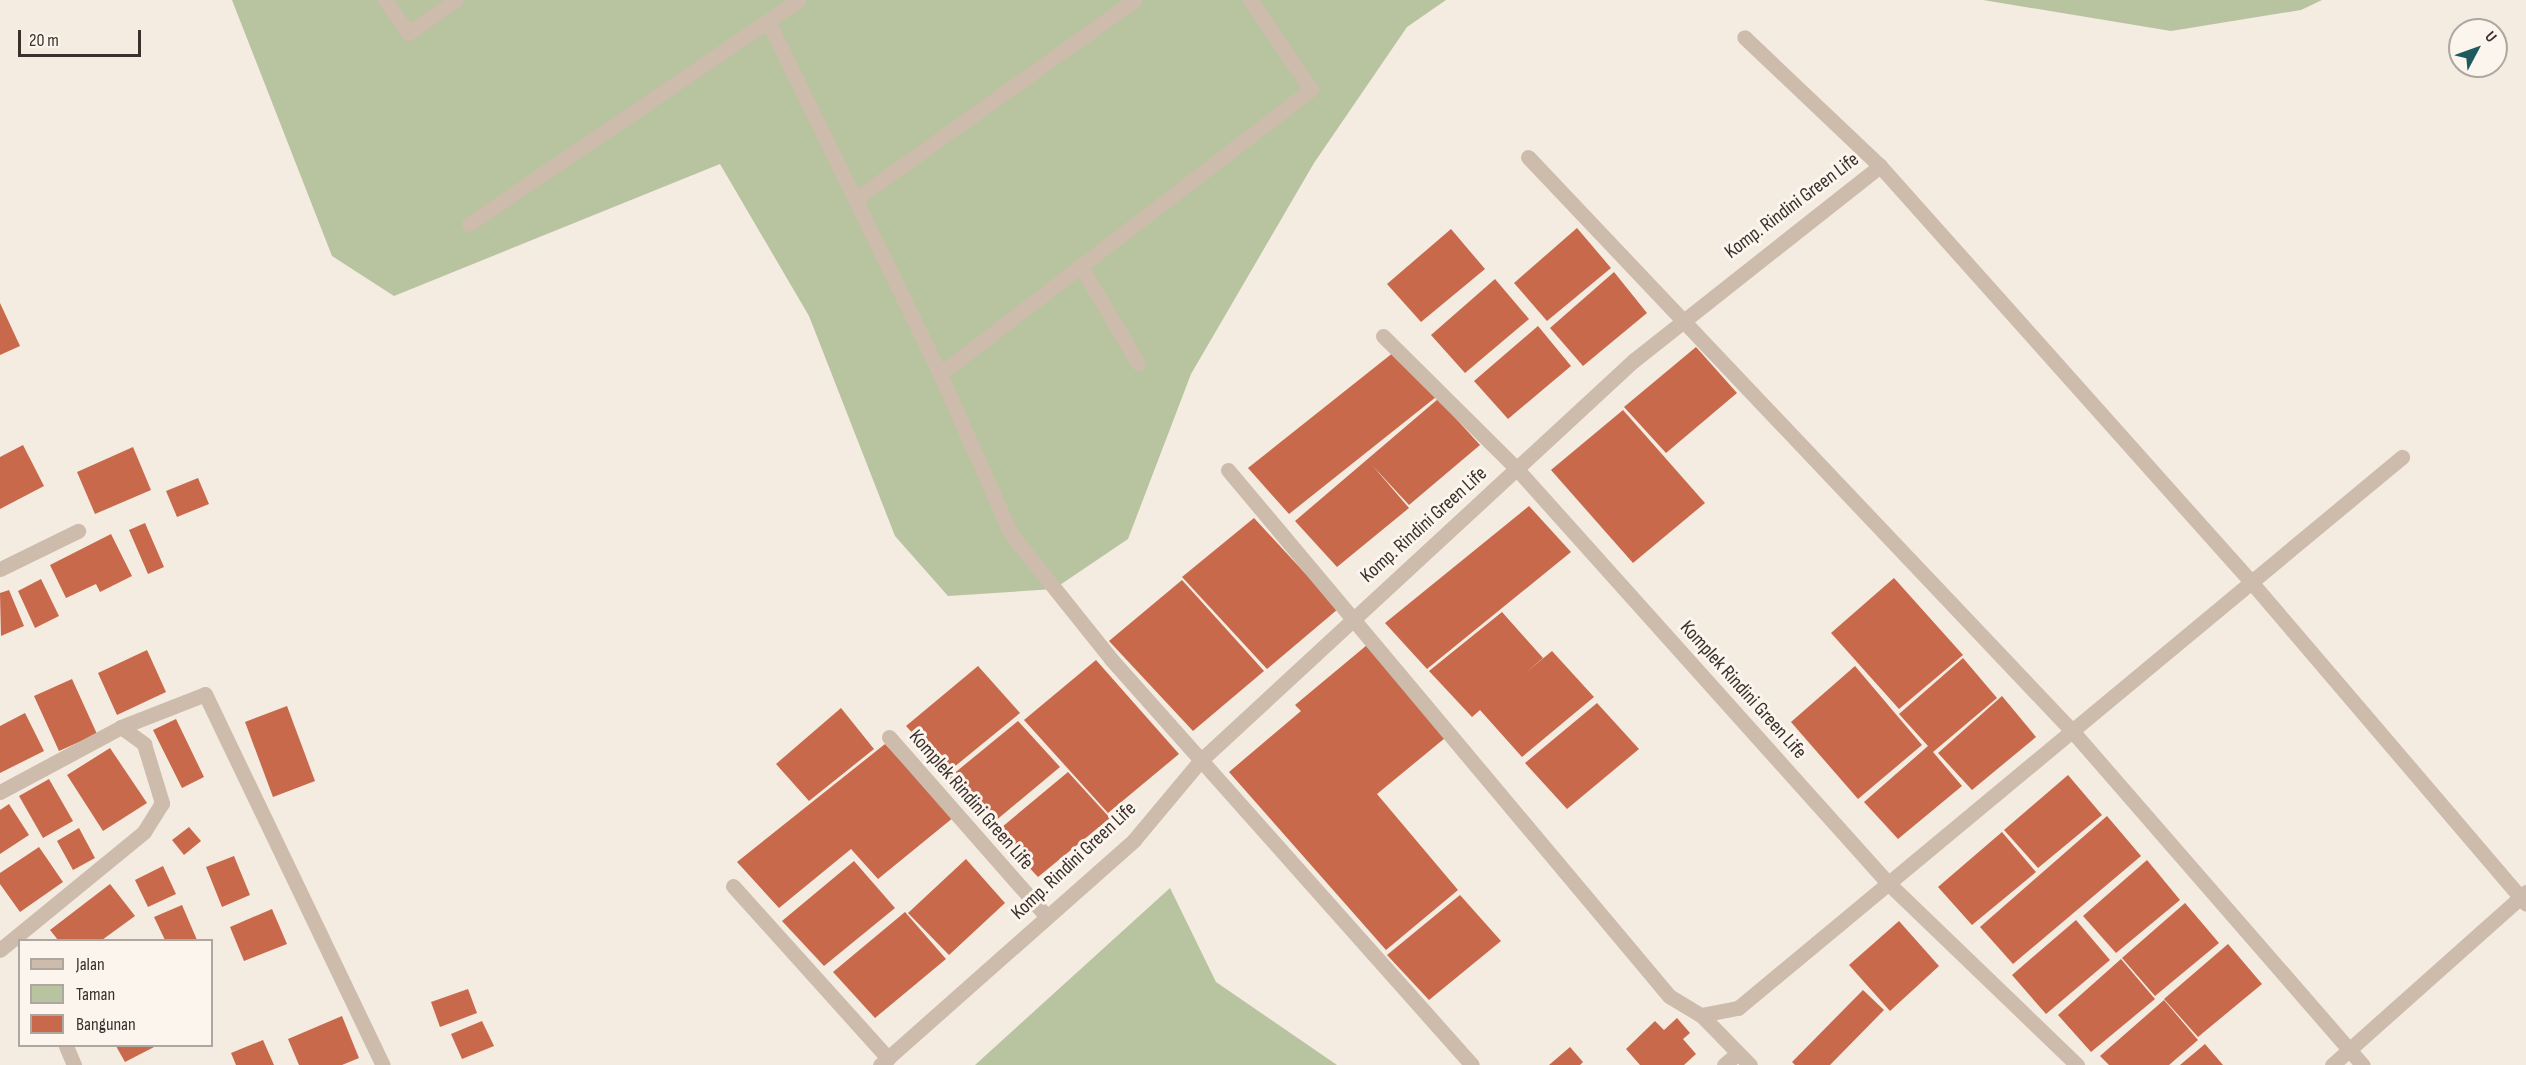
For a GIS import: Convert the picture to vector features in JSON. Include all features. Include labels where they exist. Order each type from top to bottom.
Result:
[{"type":"street","points":[[384,0],[408,33],[456,0]]},
{"type":"street","points":[[469,224],[798,0]]},
{"type":"street","points":[[856,198],[1135,0]]},
{"type":"street","points":[[940,374],[1311,88],[1250,0]]},
{"type":"street","points":[[768,21],[940,374],[1011,534],[1200,762],[1472,1065]]},
{"type":"street","name":"Komp. Rindini Green Life","points":[[884,1061],[1134,840],[1200,762],[1352,618],[1682,317],[1880,166],[1744,37]]},
{"type":"street","points":[[1528,157],[2074,733],[2363,1065]]},
{"type":"street","points":[[1880,166],[2252,583],[2524,898],[2332,1065]]},
{"type":"street","points":[[1080,265],[1138,363]]},
{"type":"street","name":"Komplek Rindini Green Life","points":[[1383,336],[1516,468],[1887,882],[2077,1065]]},
{"type":"street","points":[[1701,1015],[1738,1008],[1887,882],[2074,733],[2402,457]]},
{"type":"street","points":[[1228,470],[1669,996],[1701,1015],[1750,1065]]},
{"type":"street","points":[[0,569],[78,531]]},
{"type":"street","points":[[0,792],[121,727],[205,694],[382,1065]]},
{"type":"street","points":[[0,950],[18,939],[144,832],[157,814],[162,803],[157,779],[144,744],[121,727]]},
{"type":"street","name":"Komplek Rindini Green Life","points":[[889,737],[1046,916]]},
{"type":"street","points":[[733,886],[884,1061]]},
{"type":"street","points":[[66,1047],[74,1065]]},
{"type":"street","points":[[1724,1065],[1738,1053]]},
{"type":"green space","points":[[232,0],[1446,0],[1407,27],[1314,163],[1191,374],[1128,539],[1054,589],[948,596],[895,536],[809,316],[720,164],[394,296],[332,256]]},
{"type":"green space","points":[[1983,0],[2322,0],[2301,10],[2171,31]]},
{"type":"green space","points":[[1170,888],[1216,982],[1337,1065],[975,1065]]},
{"type":"building","points":[[1577,228],[1611,268],[1547,321],[1514,283]]},
{"type":"building","points":[[1451,229],[1485,269],[1421,322],[1387,284]]},
{"type":"building","points":[[1614,272],[1647,313],[1583,366],[1550,328]]},
{"type":"building","points":[[1495,279],[1529,319],[1465,373],[1431,335]]},
{"type":"building","points":[[0,303],[20,346],[0,355]]},
{"type":"building","points":[[1538,326],[1571,366],[1508,419],[1474,381]]},
{"type":"building","points":[[1696,347],[1737,393],[1666,453],[1624,407]]},
{"type":"building","points":[[1394,352],[1436,397],[1289,514],[1248,468]]},
{"type":"building","points":[[1438,399],[1480,445],[1409,505],[1372,465],[1409,508],[1337,567],[1295,521]]},
{"type":"building","points":[[1623,410],[1705,503],[1633,563],[1551,470]]},
{"type":"building","points":[[23,445],[44,486],[0,509],[0,457]]},
{"type":"building","points":[[133,447],[151,490],[95,514],[77,472]]},
{"type":"building","points":[[198,478],[209,504],[177,517],[166,491]]},
{"type":"building","points":[[1529,506],[1571,552],[1427,669],[1385,623]]},
{"type":"building","points":[[1254,518],[1338,609],[1267,669],[1182,577]]},
{"type":"building","points":[[145,523],[164,567],[148,574],[129,530]]},
{"type":"building","points":[[111,534],[132,576],[100,592],[96,584],[66,598],[50,565]]},
{"type":"building","points":[[1894,578],[1963,655],[1899,709],[1831,633]]},
{"type":"building","points":[[41,579],[59,616],[35,628],[18,591]]},
{"type":"building","points":[[1182,580],[1264,671],[1193,731],[1109,641]]},
{"type":"building","points":[[9,590],[24,626],[1,636],[0,593]]},
{"type":"building","points":[[1502,612],[1543,658],[1523,675],[1552,651],[1594,697],[1522,757],[1480,710],[1472,717],[1429,671]]},
{"type":"building","points":[[1367,645],[1445,738],[1377,794],[1458,890],[1386,950],[1229,772],[1301,711],[1295,705]]},
{"type":"building","points":[[147,650],[166,692],[117,715],[98,673]]},
{"type":"building","points":[[1963,658],[1997,698],[1933,752],[1962,786],[1898,839],[1864,802],[1928,746],[1899,714]]},
{"type":"building","points":[[1096,660],[1179,754],[1108,813],[1024,720]]},
{"type":"building","points":[[978,666],[1020,713],[948,772],[906,726]]},
{"type":"building","points":[[1855,666],[1922,745],[1858,799],[1791,722]]},
{"type":"building","points":[[72,679],[97,734],[59,751],[34,696]]},
{"type":"building","points":[[2002,696],[2036,737],[1972,790],[1938,753]]},
{"type":"building","points":[[1597,703],[1639,749],[1567,809],[1525,763]]},
{"type":"building","points":[[287,706],[315,781],[273,797],[245,722]]},
{"type":"building","points":[[841,708],[874,749],[809,801],[776,764]]},
{"type":"building","points":[[25,713],[44,751],[0,773],[0,726]]},
{"type":"building","points":[[176,719],[204,777],[182,788],[153,730]]},
{"type":"building","points":[[1018,721],[1060,767],[988,827],[946,780]]},
{"type":"building","points":[[885,744],[954,817],[878,879],[851,849],[779,908],[737,862]]},
{"type":"building","points":[[110,748],[147,803],[103,831],[67,775]]},
{"type":"building","points":[[1068,772],[1110,818],[1038,877],[996,832]]},
{"type":"building","points":[[2068,775],[2102,815],[2038,868],[2004,830]]},
{"type":"building","points":[[49,779],[73,821],[43,838],[19,796]]},
{"type":"building","points":[[9,804],[29,835],[0,854],[0,810]]},
{"type":"building","points":[[2107,816],[2141,856],[2013,964],[1980,927]]},
{"type":"building","points":[[189,827],[201,841],[184,855],[172,840]]},
{"type":"building","points":[[79,828],[95,858],[73,870],[57,841]]},
{"type":"building","points":[[2002,832],[2036,872],[1972,925],[1938,887]]},
{"type":"building","points":[[39,847],[63,882],[20,912],[0,884],[0,873]]},
{"type":"building","points":[[234,856],[250,895],[222,907],[206,867]]},
{"type":"building","points":[[966,859],[1005,903],[949,955],[908,913]]},
{"type":"building","points":[[2147,860],[2180,900],[2116,953],[2083,916]]},
{"type":"building","points":[[854,861],[895,908],[824,966],[782,921]]},
{"type":"building","points":[[163,866],[176,894],[148,907],[135,880]]},
{"type":"building","points":[[110,884],[135,916],[103,939],[57,939],[50,930]]},
{"type":"building","points":[[1460,895],[1501,941],[1429,1000],[1387,955]]},
{"type":"building","points":[[2185,903],[2219,943],[2155,996],[2122,958]]},
{"type":"building","points":[[182,905],[197,939],[165,939],[154,917]]},
{"type":"building","points":[[272,909],[287,944],[244,961],[230,927]]},
{"type":"building","points":[[905,912],[946,959],[875,1018],[833,972]]},
{"type":"building","points":[[2076,920],[2110,960],[2046,1014],[2012,975]]},
{"type":"building","points":[[1899,921],[1939,966],[1890,1011],[1849,965]]},
{"type":"building","points":[[2228,944],[2262,984],[2198,1037],[2164,999]]},
{"type":"building","points":[[2121,959],[2155,999],[2091,1052],[2058,1015]]},
{"type":"building","points":[[468,989],[477,1013],[440,1027],[431,1002]]},
{"type":"building","points":[[1863,990],[1884,1010],[1830,1065],[1795,1065],[1792,1062]]},
{"type":"building","points":[[2164,1000],[2198,1040],[2169,1065],[2109,1065],[2100,1056]]},
{"type":"building","points":[[342,1016],[359,1058],[342,1065],[299,1065],[288,1039]]},
{"type":"building","points":[[1677,1018],[1690,1033],[1683,1039],[1696,1054],[1684,1065],[1640,1065],[1626,1049],[1655,1021],[1664,1030]]},
{"type":"building","points":[[482,1021],[494,1046],[462,1059],[451,1034]]},
{"type":"building","points":[[263,1040],[274,1065],[236,1065],[231,1053]]},
{"type":"building","points":[[2205,1044],[2223,1065],[2180,1065]]},
{"type":"building","points":[[117,1047],[154,1047],[125,1062]]},
{"type":"building","points":[[1570,1047],[1583,1062],[1580,1065],[1549,1065]]}]
